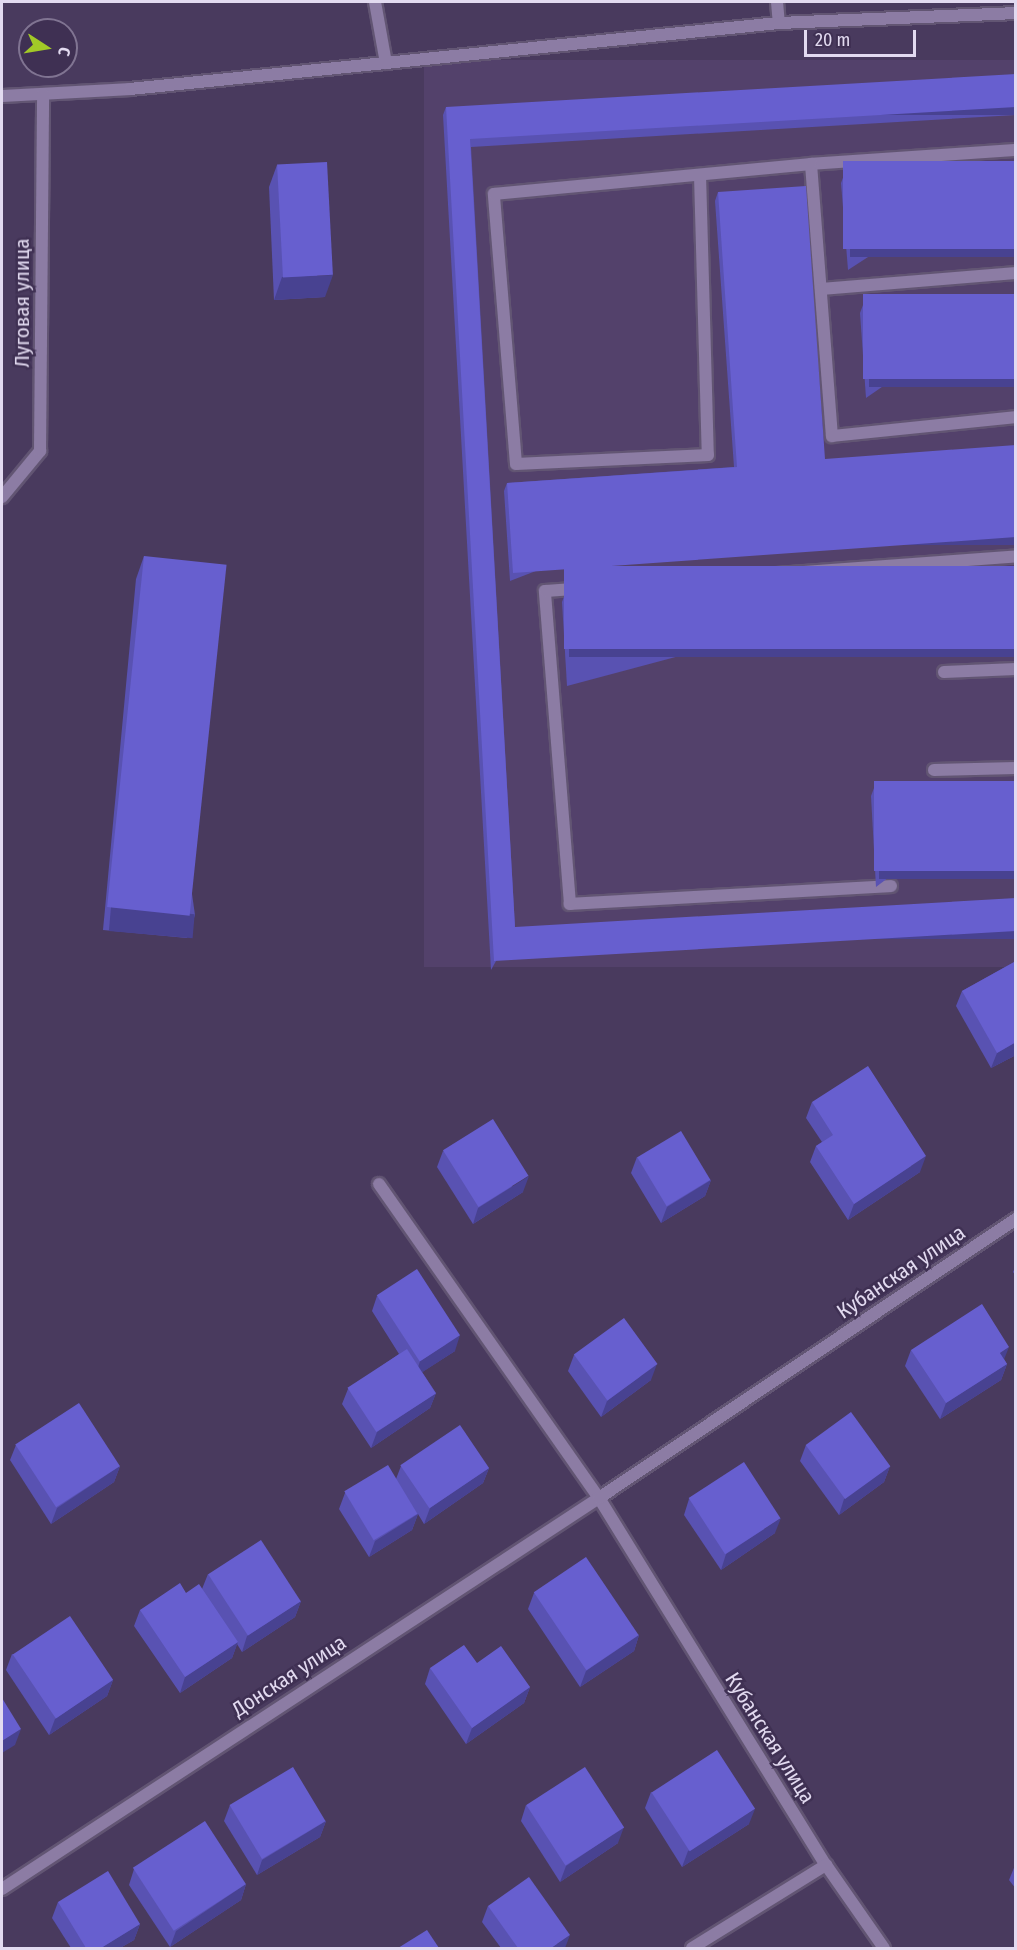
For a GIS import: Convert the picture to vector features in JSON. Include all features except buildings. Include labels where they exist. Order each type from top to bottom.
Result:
[{"type":"street","points":[[375,2],[386,63]]},
{"type":"street","points":[[777,2],[779,23]]},
{"type":"street","points":[[2,96],[130,89],[779,23],[1016,13]]},
{"type":"street","name":"Луговая улица","points":[[2,497],[40,451],[42,94]]},
{"type":"street","points":[[700,175],[708,455],[516,464],[494,194],[811,164],[1016,150]]},
{"type":"street","points":[[811,164],[832,435],[1016,417]]},
{"type":"street","points":[[821,289],[1016,273]]},
{"type":"street","points":[[899,886],[570,904],[545,591],[1016,556]]},
{"type":"street","points":[[944,672],[1016,669]]},
{"type":"street","points":[[934,770],[1016,768]]},
{"type":"street","name":"Кубанская улица","points":[[379,1184],[599,1498],[826,1865],[884,1948]]},
{"type":"street","name":"Кубанская улица","points":[[599,1498],[1016,1220]]},
{"type":"street","name":"Донская улица","points":[[2,1889],[599,1498]]},
{"type":"street","points":[[692,1948],[826,1865]]},
{"type":"shaded area","points":[[424,60],[1015,60],[1015,967],[424,967]]}]
